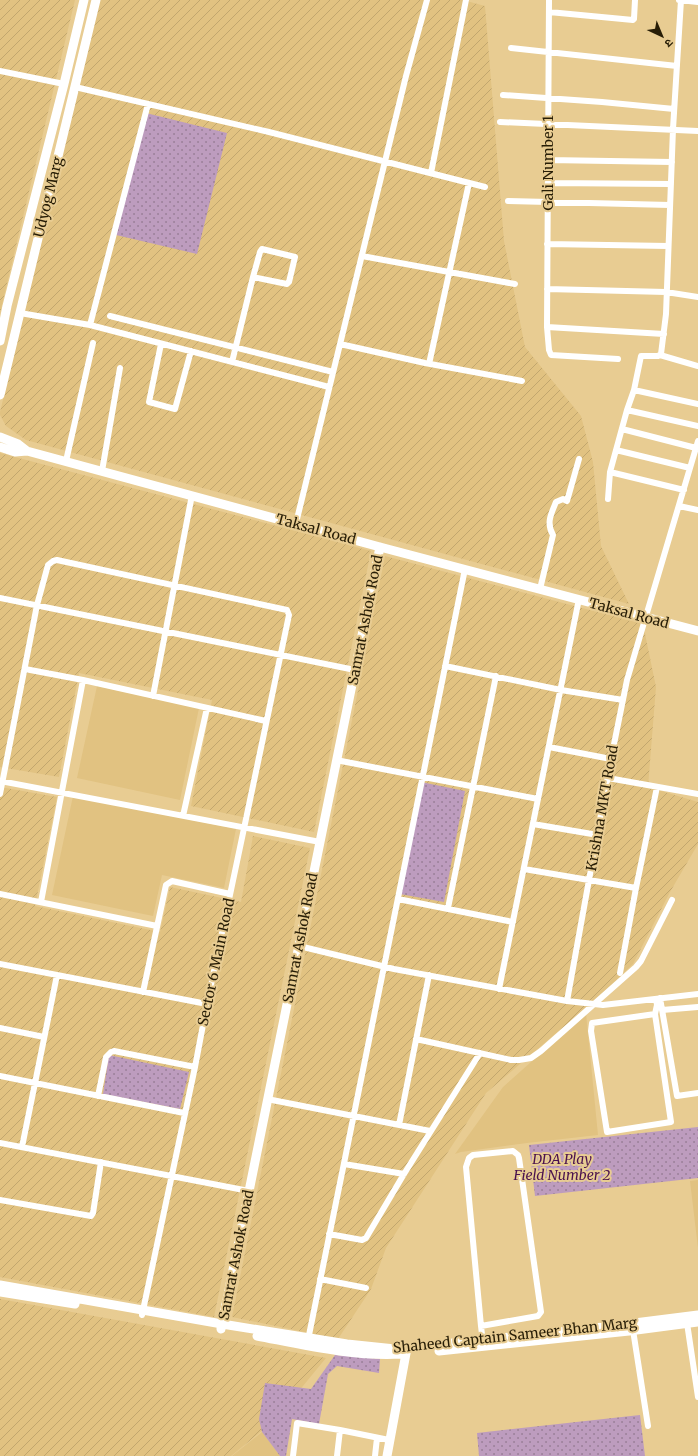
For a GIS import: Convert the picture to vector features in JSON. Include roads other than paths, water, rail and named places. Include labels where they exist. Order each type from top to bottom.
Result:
[{"type":"street","name":"Udyog Marg","points":[[0,341],[4,305],[64,84],[84,0]]},
{"type":"street","name":"Udyog Marg","points":[[0,395],[96,0]]},
{"type":"street","points":[[296,523],[406,76],[427,0]]},
{"type":"street","points":[[431,173],[466,0]]},
{"type":"street","name":"Gali Number 1","points":[[549,0],[547,289],[547,327],[549,350],[552,355],[618,359]]},
{"type":"street","points":[[549,12],[633,20],[635,0]]},
{"type":"street","points":[[660,355],[664,334],[680,0],[698,2]]},
{"type":"street","points":[[511,48],[677,66]]},
{"type":"street","points":[[0,70],[64,84]]},
{"type":"street","points":[[75,87],[268,132],[485,187]]},
{"type":"street","points":[[503,95],[548,97],[674,109]]},
{"type":"street","points":[[90,325],[148,104]]},
{"type":"street","points":[[500,122],[698,130]]},
{"type":"street","points":[[548,160],[672,162]]},
{"type":"street","points":[[429,364],[469,183]]},
{"type":"street","points":[[548,183],[671,184]]},
{"type":"street","points":[[508,201],[670,205]]},
{"type":"street","points":[[548,244],[668,246]]},
{"type":"street","points":[[232,362],[253,277],[260,252],[262,249],[295,257],[289,282],[287,284],[253,277]]},
{"type":"street","points":[[362,256],[515,284]]},
{"type":"street","points":[[547,289],[666,292],[698,297]]},
{"type":"street","points":[[20,313],[90,325],[329,387]]},
{"type":"street","points":[[110,316],[333,372]]},
{"type":"street","points":[[547,327],[664,334]]},
{"type":"street","points":[[66,461],[93,343]]},
{"type":"street","points":[[161,344],[149,402],[175,409],[191,351]]},
{"type":"street","points":[[340,344],[429,364],[522,381]]},
{"type":"street","points":[[608,499],[610,472],[634,390],[641,356],[660,355],[698,366]]},
{"type":"street","points":[[102,471],[120,368]]},
{"type":"street","points":[[634,390],[698,404]]},
{"type":"street","points":[[627,410],[698,426]]},
{"type":"street","points":[[622,429],[696,448]]},
{"type":"street","points":[[0,430],[18,444]]},
{"type":"street","name":"Taksal Road","points":[[0,437],[18,444],[27,451]]},
{"type":"street","name":"Krishna MKT Road","points":[[567,1001],[611,758],[627,680],[698,441]]},
{"type":"street","name":"Taksal Road","points":[[0,447],[15,452],[27,451],[66,461],[380,547],[698,631]]},
{"type":"street","points":[[616,450],[690,468]]},
{"type":"street","points":[[540,589],[553,535],[550,529],[550,517],[556,502],[563,499],[567,502],[579,458]]},
{"type":"street","points":[[610,472],[684,490]]},
{"type":"street","points":[[153,696],[192,496]]},
{"type":"street","points":[[679,506],[698,510]]},
{"type":"street","name":"Samrat Ashok Road","points":[[221,1327],[380,547]]},
{"type":"street","points":[[0,794],[1,781],[37,605],[48,565],[57,560],[175,586]]},
{"type":"street","points":[[307,1342],[465,569]]},
{"type":"street","name":"Sector 6 Main Road","points":[[142,1313],[184,1113],[195,1068],[207,1004],[289,615],[285,609],[175,586]]},
{"type":"street","points":[[0,598],[355,670]]},
{"type":"street","points":[[500,988],[579,599]]},
{"type":"street","points":[[445,666],[561,690],[623,700]]},
{"type":"street","points":[[25,669],[83,680],[266,721]]},
{"type":"street","points":[[448,908],[496,676]]},
{"type":"street","points":[[41,902],[83,680]]},
{"type":"street","points":[[183,816],[207,708]]},
{"type":"street","points":[[549,747],[611,758]]},
{"type":"street","points":[[336,760],[538,799]]},
{"type":"street","points":[[608,778],[698,794]]},
{"type":"street","points":[[1,781],[320,842]]},
{"type":"street","points":[[620,973],[656,787]]},
{"type":"street","points":[[533,824],[598,835]]},
{"type":"street","points":[[524,869],[636,888]]},
{"type":"street","points":[[143,992],[166,885],[172,881],[230,894]]},
{"type":"street","points":[[0,894],[157,926]]},
{"type":"street","points":[[398,899],[513,922]]},
{"type":"street","points":[[416,1039],[511,1060],[531,1058],[550,1044],[639,964],[672,900]]},
{"type":"street","points":[[299,946],[384,966],[567,1001],[603,1005],[698,994]]},
{"type":"street","points":[[0,964],[207,1004]]},
{"type":"street","points":[[22,1147],[57,975]]},
{"type":"street","points":[[398,1125],[429,975]]},
{"type":"street","points":[[658,999],[662,1010],[677,1096],[698,1093]]},
{"type":"street","points":[[655,1014],[592,1023],[591,1031],[606,1132],[671,1122],[655,1014],[658,999]]},
{"type":"street","points":[[662,1010],[698,1007]]},
{"type":"street","points":[[0,1028],[44,1037]]},
{"type":"street","points":[[98,1096],[106,1057],[114,1051],[195,1068]]},
{"type":"street","points":[[329,1234],[362,1240],[364,1239],[480,1053]]},
{"type":"street","points":[[0,1076],[184,1113]]},
{"type":"street","points":[[268,1099],[430,1131]]},
{"type":"street","points":[[0,1143],[249,1191]]},
{"type":"street","points":[[481,1326],[538,1316],[541,1312],[519,1158],[513,1151],[473,1154],[469,1158],[466,1167],[481,1326],[483,1344]]},
{"type":"street","points":[[0,1200],[91,1216],[93,1213],[101,1162]]},
{"type":"street","points":[[344,1164],[404,1174]]},
{"type":"street","points":[[320,1279],[366,1288]]},
{"type":"street","name":"Shaheed Captain Sameer Bhan Marg","points":[[0,1285],[142,1313],[307,1342],[345,1352],[389,1355],[407,1351],[633,1330],[698,1322]]},
{"type":"street","name":"Shaheed Captain Sameer Bhan Marg","points":[[0,1292],[142,1313]]},
{"type":"street","name":"Shaheed Captain Sameer Bhan Marg","points":[[579,1334],[698,1315]]},
{"type":"street","points":[[687,1323],[698,1398]]},
{"type":"street","points":[[633,1330],[648,1426]]},
{"type":"street","points":[[387,1456],[407,1351]]},
{"type":"street","points":[[293,1456],[297,1423],[389,1440]]},
{"type":"street","points":[[337,1456],[340,1430]]},
{"type":"street","points":[[374,1456],[377,1438]]},
{"type":"park label","name":"DDA Play Field Number 2","points":[[562,1168]]}]
